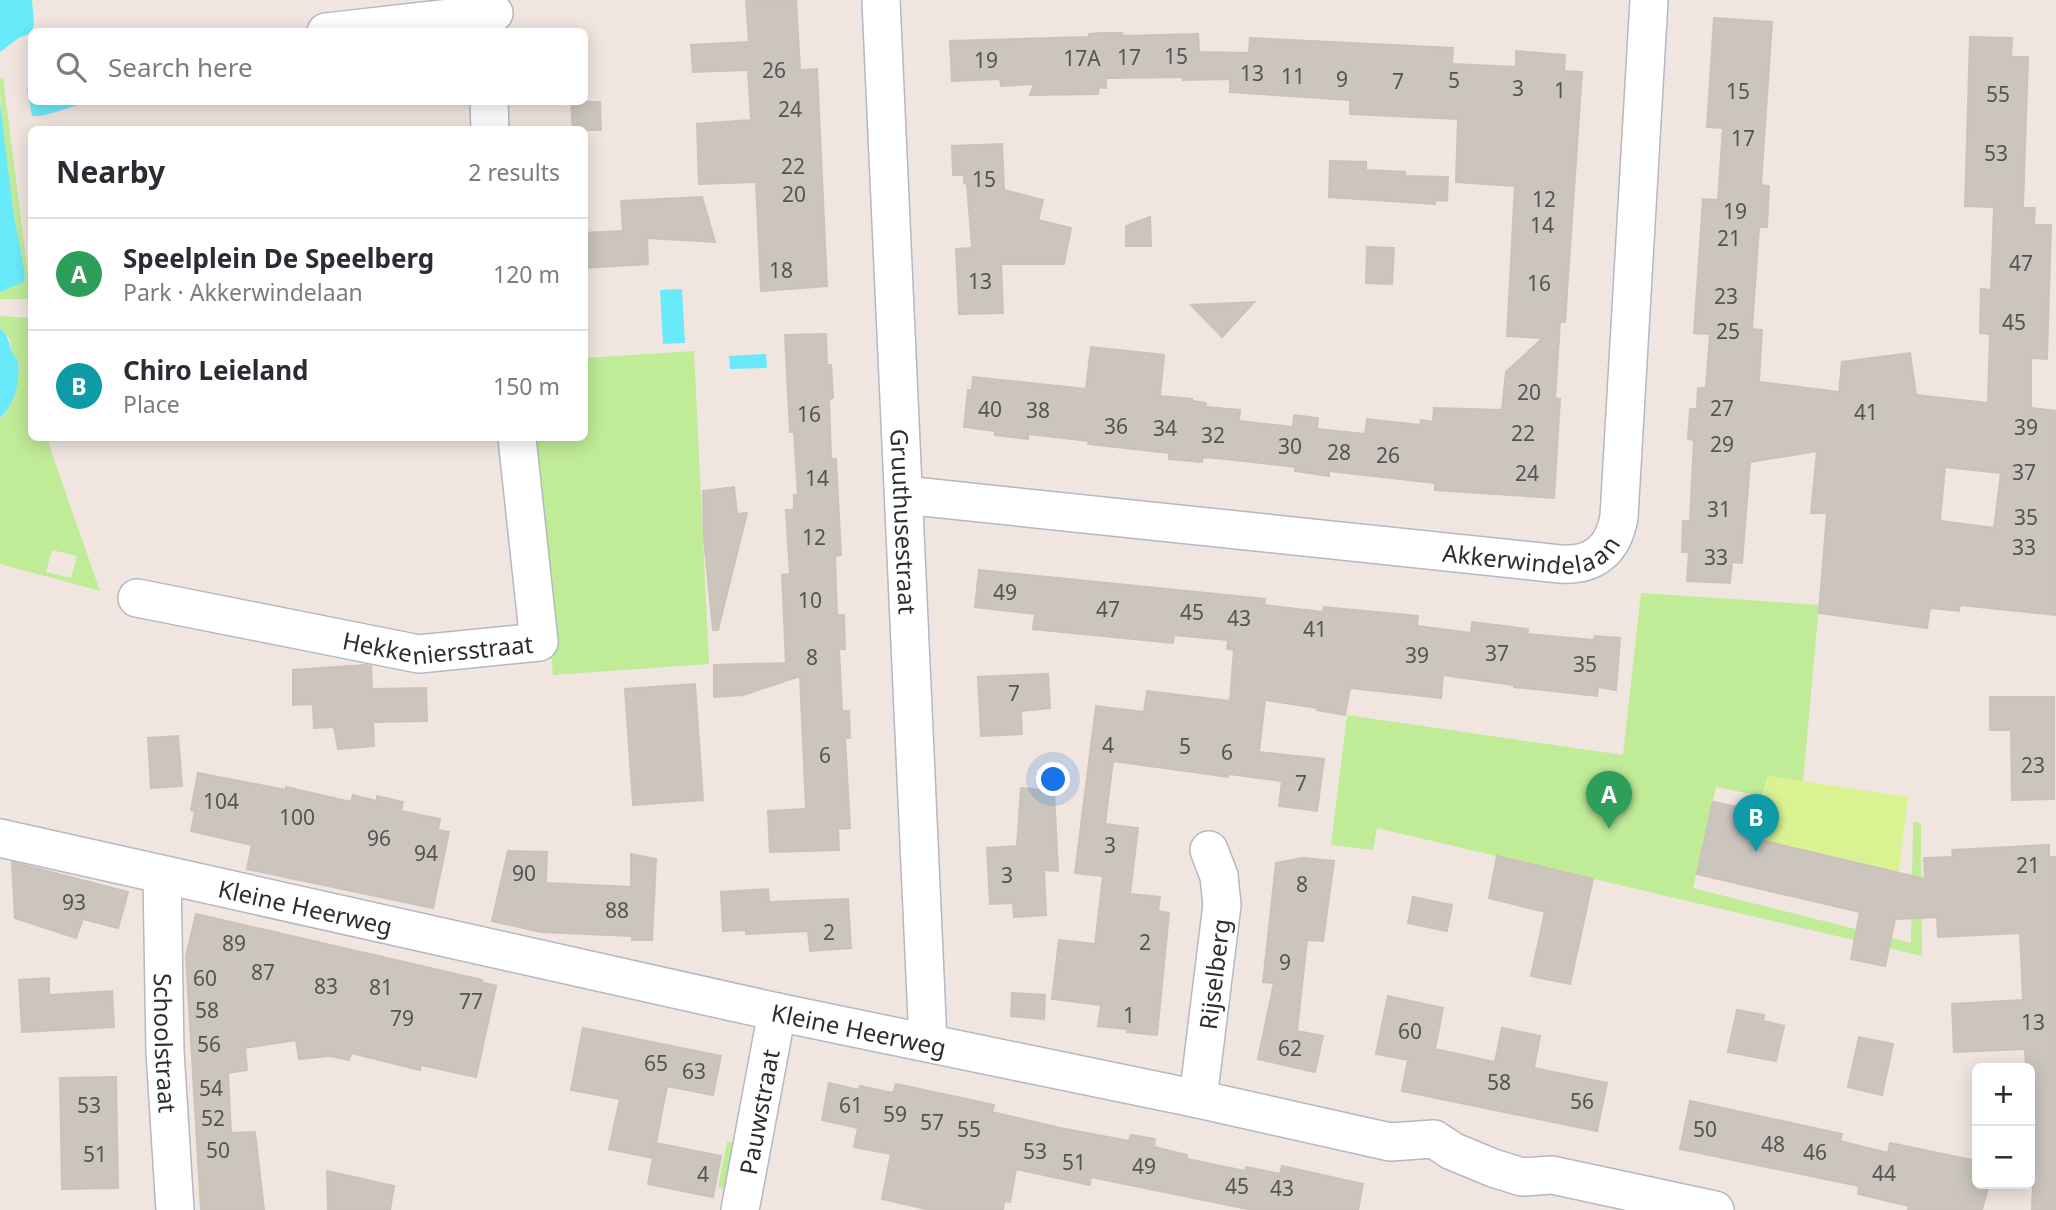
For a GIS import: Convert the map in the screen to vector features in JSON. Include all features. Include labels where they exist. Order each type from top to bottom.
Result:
[{"type":"street","name":"Gruuthusestraat","points":[[881,0],[928,1042]]},
{"type":"street","name":"Akkerwindelaan","points":[[904,495],[1560,564],[1581,564],[1591,560],[1608,547],[1614,537],[1619,517],[1649,0]]},
{"type":"street","points":[[366,28],[493,15]]},
{"type":"street","points":[[489,105],[491,126]]},
{"type":"street","name":"Hekkeniersstraat","points":[[136,598],[419,654],[539,642],[517,441]]},
{"type":"street","name":"Kleine Heerweg","points":[[0,838],[777,1012],[1198,1099],[1390,1142],[1434,1139],[1493,1168],[1522,1177],[1552,1175],[1715,1210]]},
{"type":"street","name":"Rijselberg","points":[[1198,1099],[1222,905],[1219,876],[1209,850]]},
{"type":"street","name":"Schoolstraat","points":[[162,875],[165,1052],[175,1210]]},
{"type":"street","name":"Pauwstraat","points":[[740,1210],[777,1012]]},
{"type":"green space","points":[[0,78],[3,78],[28,275],[28,299],[0,299],[0,292],[24,282],[25,274],[5,151]]},
{"type":"green space","points":[[0,316],[28,318],[28,441],[49,441],[100,591],[0,564],[0,419],[13,399],[18,368],[18,360],[12,355],[10,339],[0,327]],"holes":[[[52,550],[77,556],[71,578],[46,572]]]},
{"type":"green space","points":[[694,351],[709,664],[553,675],[531,441],[588,441],[588,358]]},
{"type":"green space","points":[[1641,593],[1819,605],[1803,782],[1768,776],[1762,796],[1716,787],[1693,888],[1911,943],[1913,822],[1921,823],[1922,956],[1377,828],[1373,850],[1331,845],[1347,715],[1623,755]]},
{"type":"green space","points":[[1768,776],[1908,797],[1899,873],[1752,838]]},
{"type":"green space","points":[[727,1142],[738,1144],[729,1190],[718,1187]]},
{"type":"water","points":[[0,0],[32,0],[33,28],[28,28],[28,35],[20,37],[0,52]]},
{"type":"water","points":[[0,103],[13,210],[25,274],[24,282],[0,292]]},
{"type":"water","points":[[30,105],[78,105],[42,116],[32,116]]},
{"type":"water","points":[[682,289],[685,343],[663,344],[660,290]]},
{"type":"water","points":[[0,328],[7,336],[12,353],[18,360],[18,368],[13,399],[0,418]]},
{"type":"water","points":[[766,354],[767,368],[730,369],[729,356]]},
{"type":"building","points":[[746,0],[796,0],[800,70],[817,69],[827,286],[761,291],[756,182],[699,184],[697,124],[751,120],[748,70],[693,72],[691,45],[749,42]]},
{"type":"building","points":[[1714,18],[1772,22],[1761,185],[1769,186],[1767,227],[1759,227],[1752,329],[1762,330],[1759,382],[1839,392],[1842,362],[1910,353],[1916,395],[1988,403],[1990,334],[1980,333],[1981,289],[1991,290],[1994,207],[1965,206],[1970,37],[2012,38],[2011,57],[2028,57],[2023,208],[2035,208],[2034,225],[2051,225],[2047,359],[2031,358],[2031,408],[2056,411],[2056,615],[1960,605],[1959,611],[1930,608],[1927,628],[1819,613],[1827,513],[1811,513],[1817,451],[1750,462],[1742,563],[1732,562],[1730,583],[1687,581],[1689,552],[1682,552],[1683,521],[1690,521],[1694,440],[1688,439],[1690,409],[1697,409],[1698,388],[1706,388],[1710,334],[1694,333],[1703,199],[1718,200],[1723,128],[1707,127]],"holes":[[[1945,467],[2001,473],[1994,528],[1940,521]]]},
{"type":"building","points":[[1122,33],[1122,36],[1198,34],[1199,52],[1249,53],[1250,38],[1453,48],[1452,64],[1516,67],[1516,51],[1565,55],[1564,71],[1582,72],[1565,322],[1560,322],[1555,398],[1560,399],[1554,498],[1435,490],[1435,483],[1329,471],[1329,476],[1295,471],[1295,467],[1235,460],[1203,457],[1202,462],[1169,459],[1169,453],[1028,434],[1028,439],[995,435],[995,431],[964,427],[968,390],[972,390],[973,377],[1086,389],[1091,347],[1164,355],[1160,396],[1192,399],[1206,403],[1205,407],[1240,410],[1239,421],[1293,427],[1294,415],[1318,418],[1317,429],[1365,434],[1367,419],[1420,425],[1421,420],[1433,422],[1434,408],[1502,410],[1506,372],[1543,338],[1507,336],[1515,186],[1456,182],[1458,119],[1350,114],[1350,100],[1230,92],[1230,79],[1106,78],[1106,88],[1099,87],[1098,94],[1030,95],[1034,84],[1001,86],[1000,79],[952,81],[950,41],[1089,37],[1089,34]]},
{"type":"building","points":[[600,102],[601,130],[588,130],[588,126],[573,126],[571,105]]},
{"type":"building","points":[[1002,144],[1004,190],[1043,200],[1038,220],[1071,228],[1064,264],[1001,264],[1003,313],[959,314],[956,249],[972,248],[967,184],[964,183],[964,175],[953,175],[952,146]]},
{"type":"building","points":[[1330,161],[1366,162],[1366,170],[1405,172],[1405,176],[1448,177],[1447,201],[1435,200],[1435,204],[1329,197]]},
{"type":"building","points":[[702,197],[715,242],[647,238],[648,264],[588,268],[588,233],[623,231],[621,201]]},
{"type":"building","points":[[1150,217],[1151,246],[1126,246],[1126,226]]},
{"type":"building","points":[[1367,247],[1394,248],[1392,284],[1366,283]]},
{"type":"building","points":[[1254,302],[1222,337],[1191,305]]},
{"type":"building","points":[[826,334],[827,365],[831,365],[833,398],[829,399],[831,459],[836,459],[841,555],[835,556],[837,615],[844,615],[845,649],[839,649],[842,711],[849,711],[850,738],[845,738],[850,828],[838,829],[839,850],[770,852],[768,811],[806,809],[800,676],[743,695],[714,697],[714,665],[786,663],[782,575],[790,574],[786,510],[794,510],[794,495],[798,495],[794,432],[790,432],[785,335]]},
{"type":"building","points":[[734,487],[737,514],[747,513],[718,630],[713,630],[704,539],[703,491]]},
{"type":"building","points":[[979,570],[1265,599],[1264,605],[1323,612],[1324,607],[1418,616],[1417,626],[1471,633],[1472,622],[1528,629],[1527,634],[1594,640],[1595,636],[1620,638],[1616,690],[1598,687],[1597,696],[1514,687],[1443,675],[1441,698],[1350,688],[1345,715],[1265,700],[1259,752],[1324,759],[1317,811],[1279,806],[1282,781],[1229,774],[1228,777],[1113,761],[1105,824],[1138,828],[1130,894],[1160,897],[1158,911],[1169,913],[1157,1035],[1127,1032],[1127,1029],[1098,1026],[1101,1005],[1052,999],[1059,940],[1095,944],[1103,876],[1075,873],[1096,706],[1144,712],[1147,691],[1230,701],[1234,650],[1227,649],[1228,640],[1174,635],[1173,643],[1033,629],[1035,614],[975,607]]},
{"type":"building","points":[[371,666],[372,689],[426,688],[427,721],[373,722],[374,746],[338,749],[334,727],[314,728],[313,704],[293,705],[293,670]]},
{"type":"building","points":[[1048,674],[1050,708],[1021,711],[1022,734],[981,736],[978,677]]},
{"type":"building","points":[[695,684],[703,800],[633,805],[625,689]]},
{"type":"building","points":[[1990,697],[2054,697],[2054,799],[2012,800],[2011,730],[1990,730]]},
{"type":"building","points":[[178,736],[182,786],[151,788],[148,738]]},
{"type":"building","points":[[198,773],[286,790],[286,787],[351,802],[353,795],[377,801],[377,796],[403,802],[401,811],[440,819],[438,830],[449,832],[433,908],[247,869],[252,845],[191,831],[195,811],[191,810]]},
{"type":"building","points":[[1021,788],[1054,791],[1058,871],[1044,870],[1046,915],[1014,917],[1013,903],[990,904],[987,848],[1017,846]]},
{"type":"building","points":[[1713,802],[1758,811],[1752,838],[1925,879],[1924,858],[1953,857],[1952,850],[2049,845],[2049,857],[2055,857],[2056,874],[2056,1210],[2032,1210],[2033,1189],[2035,1189],[2035,1063],[2026,1063],[2025,1049],[1954,1052],[1952,1004],[2023,1000],[2020,933],[1938,937],[1937,917],[1895,919],[1885,966],[1851,959],[1860,912],[1697,874]]},
{"type":"building","points":[[508,851],[547,852],[546,883],[631,887],[631,854],[656,859],[652,940],[632,940],[632,936],[541,932],[492,921]]},
{"type":"building","points":[[1497,856],[1593,879],[1570,984],[1531,976],[1545,912],[1489,898]]},
{"type":"building","points":[[1302,858],[1334,861],[1323,941],[1307,940],[1297,1031],[1323,1036],[1315,1072],[1258,1059],[1274,983],[1263,982],[1276,863]]},
{"type":"building","points":[[12,862],[128,892],[118,928],[83,919],[76,938],[15,918]]},
{"type":"building","points":[[768,889],[769,902],[848,899],[851,948],[810,951],[808,931],[746,934],[746,930],[723,931],[721,892]]},
{"type":"building","points":[[1413,897],[1452,905],[1447,931],[1408,923]]},
{"type":"building","points":[[196,914],[482,980],[481,982],[496,986],[476,1077],[421,1065],[420,1070],[351,1053],[349,1060],[330,1056],[299,1059],[296,1040],[245,1048],[247,1070],[228,1073],[231,1133],[255,1132],[264,1210],[201,1210],[186,956]]},
{"type":"building","points":[[49,978],[49,995],[112,991],[114,1027],[22,1032],[19,980]]},
{"type":"building","points":[[1012,993],[1045,995],[1044,1019],[1011,1016]]},
{"type":"building","points":[[1388,996],[1443,1008],[1435,1049],[1495,1062],[1502,1028],[1540,1036],[1534,1068],[1607,1083],[1597,1131],[1402,1091],[1408,1060],[1376,1054]]},
{"type":"building","points":[[1737,1010],[1764,1015],[1763,1021],[1784,1026],[1776,1061],[1728,1052]]},
{"type":"building","points":[[583,1028],[721,1056],[713,1095],[667,1086],[653,1158],[609,1149],[620,1099],[571,1090]]},
{"type":"building","points":[[1859,1037],[1893,1044],[1882,1095],[1848,1087]]},
{"type":"building","points":[[116,1077],[118,1188],[62,1189],[60,1078]]},
{"type":"building","points":[[829,1083],[859,1090],[860,1086],[893,1093],[896,1084],[994,1105],[992,1112],[1060,1128],[1129,1141],[1131,1135],[1155,1139],[1154,1147],[1187,1155],[1187,1159],[1245,1171],[1246,1167],[1280,1174],[1282,1166],[1363,1184],[1358,1210],[1252,1210],[1091,1177],[1090,1185],[1016,1169],[1010,1202],[1004,1201],[1003,1210],[930,1210],[882,1199],[891,1154],[854,1147],[858,1128],[822,1120]]},
{"type":"building","points":[[1690,1101],[1842,1134],[1840,1141],[1888,1153],[1890,1143],[1972,1160],[1972,1189],[1988,1189],[1982,1210],[1908,1210],[1909,1206],[1858,1194],[1859,1186],[1680,1149]]},
{"type":"building","points":[[656,1143],[721,1156],[713,1197],[648,1184]]},
{"type":"building","points":[[327,1171],[394,1186],[390,1210],[328,1210]]},
{"type":"place","name":"Speelplein De Speelberg","points":[[1609,829]]},
{"type":"place","name":"Chiro Leieland","points":[[1756,852]]}]
